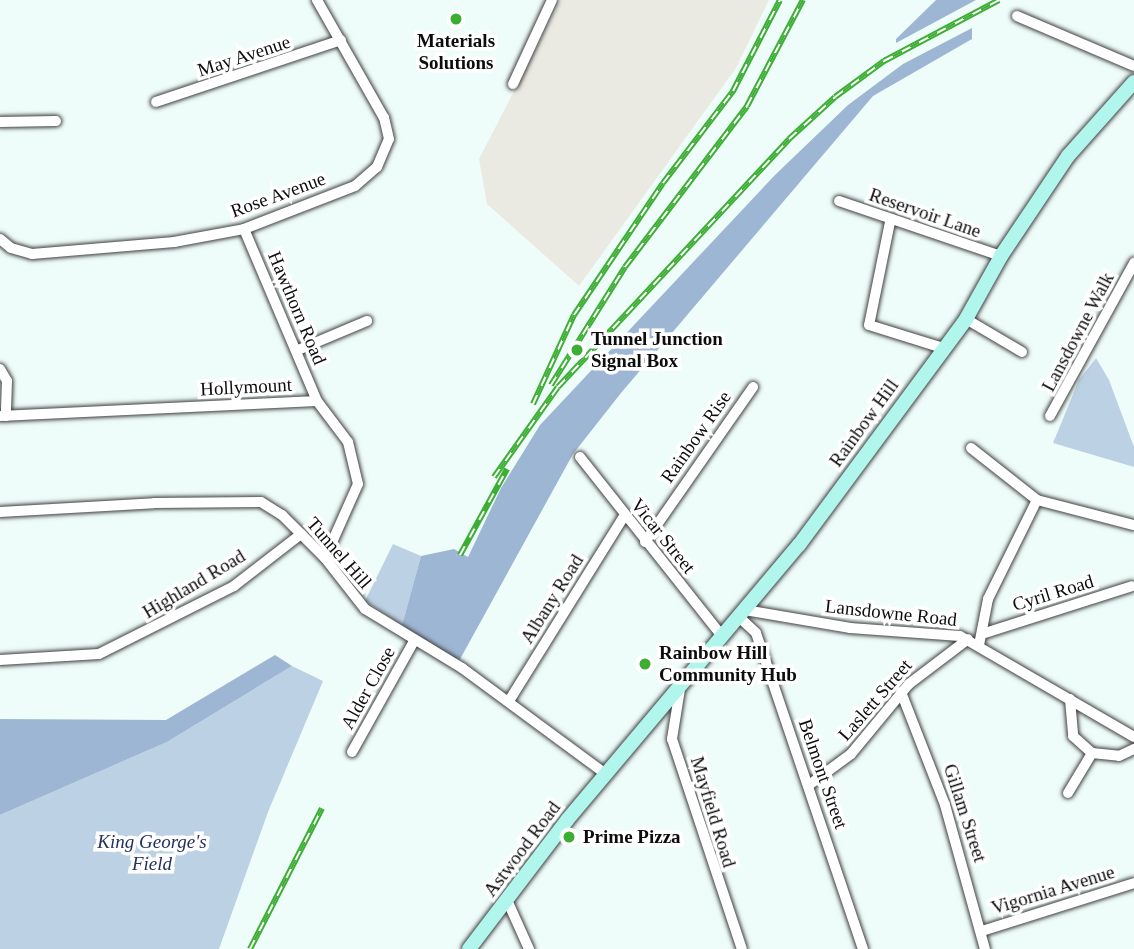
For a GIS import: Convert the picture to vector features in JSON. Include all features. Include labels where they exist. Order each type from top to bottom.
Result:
[{"type":"main road","name":"Rainbow Hill","points":[[606,774],[799,545],[966,318],[1000,256],[1068,156],[1134,82]]},
{"type":"main road","name":"Astwood Road","points":[[470,949],[606,774]]},
{"type":"street","name":"Rose Avenue","points":[[0,239],[11,248],[32,254],[69,253],[244,229],[355,186],[377,167],[389,139],[384,118],[317,0]]},
{"type":"street","points":[[513,83],[552,0]]},
{"type":"street","points":[[1017,16],[1134,66]]},
{"type":"street","name":"May Avenue","points":[[156,102],[341,40]]},
{"type":"street","points":[[0,122],[56,121]]},
{"type":"street","name":"Reservoir Lane","points":[[839,201],[890,222],[1000,256]]},
{"type":"street","points":[[890,222],[869,325],[943,348]]},
{"type":"street","name":"Hawthorn Road","points":[[244,229],[298,350],[317,401]]},
{"type":"street","name":"Lansdowne Walk","points":[[1050,416],[1134,263]]},
{"type":"street","points":[[966,318],[1022,352]]},
{"type":"street","points":[[298,350],[367,321]]},
{"type":"street","points":[[0,369],[7,381],[3,416]]},
{"type":"street","name":"Rainbow Rise","points":[[645,542],[753,387]]},
{"type":"street","name":"Hollymount","points":[[3,416],[317,401],[348,442],[358,484],[326,558]]},
{"type":"street","points":[[971,447],[1037,500],[1134,526]]},
{"type":"street","name":"Vicar Street","points":[[580,457],[624,516],[721,635]]},
{"type":"street","points":[[979,645],[985,633],[988,599],[1037,500]]},
{"type":"street","name":"Tunnel Hill","points":[[0,512],[154,503],[261,502],[326,558],[365,610],[509,701],[606,774]]},
{"type":"street","name":"Albany Road","points":[[509,701],[624,516]]},
{"type":"street","name":"Highland Road","points":[[0,660],[99,654],[234,586],[301,534]]},
{"type":"street","name":"Cyril Road","points":[[985,633],[1132,586]]},
{"type":"street","name":"Lansdowne Road","points":[[742,613],[850,628],[946,634],[968,639],[1134,737]]},
{"type":"street","name":"Belmont Street","points":[[742,613],[756,632],[863,949]]},
{"type":"street","name":"Laslett Street","points":[[809,785],[851,754],[901,692],[968,639]]},
{"type":"street","name":"Alder Close","points":[[352,752],[414,641]]},
{"type":"street","name":"Mayfield Road","points":[[682,683],[672,739],[742,949]]},
{"type":"street","name":"Gillam Street","points":[[901,692],[945,805],[985,949]]},
{"type":"street","points":[[1070,699],[1073,736],[1092,753],[1119,756],[1134,750]]},
{"type":"street","points":[[1068,793],[1092,753]]},
{"type":"street","name":"Vigornia Avenue","points":[[982,931],[1134,883]]},
{"type":"street","points":[[507,900],[529,949]]},
{"type":"shaded area","points":[[561,0],[769,0],[736,68],[579,286],[487,204],[479,159]]},
{"type":"shaded area","points":[[936,0],[976,0],[896,43],[896,39]]},
{"type":"shaded area","points":[[972,28],[972,39],[873,96],[621,393],[573,454],[459,661],[402,625],[421,556],[454,549],[468,557],[501,488],[540,425],[775,175],[848,105],[903,64]]},
{"type":"shaded area","points":[[275,655],[292,666],[167,742],[0,815],[0,719],[166,720]]},
{"type":"green space","points":[[1096,358],[1109,380],[1134,447],[1134,467],[1053,443],[1079,380]]},
{"type":"green space","points":[[393,544],[421,556],[402,625],[365,601]]},
{"type":"green space","name":"King George's Field","points":[[292,666],[323,681],[268,812],[219,949],[0,949],[0,815],[167,742]]},
{"type":"railway","points":[[533,404],[574,315],[663,183],[733,91],[780,0]]},
{"type":"railway","points":[[551,385],[625,267],[747,106],[803,0]]},
{"type":"railway","points":[[494,477],[558,387],[789,139],[835,97],[884,61],[999,0]]},
{"type":"railway","points":[[460,555],[507,469]]},
{"type":"railway","points":[[250,949],[322,808]]},
{"type":"place","name":"Materials Solutions","points":[[456,19]]},
{"type":"place","name":"Tunnel Junction Signal Box","points":[[577,350]]},
{"type":"place","name":"Rainbow Hill Community Hub","points":[[645,664]]},
{"type":"place","name":"Prime Pizza","points":[[569,837]]}]
